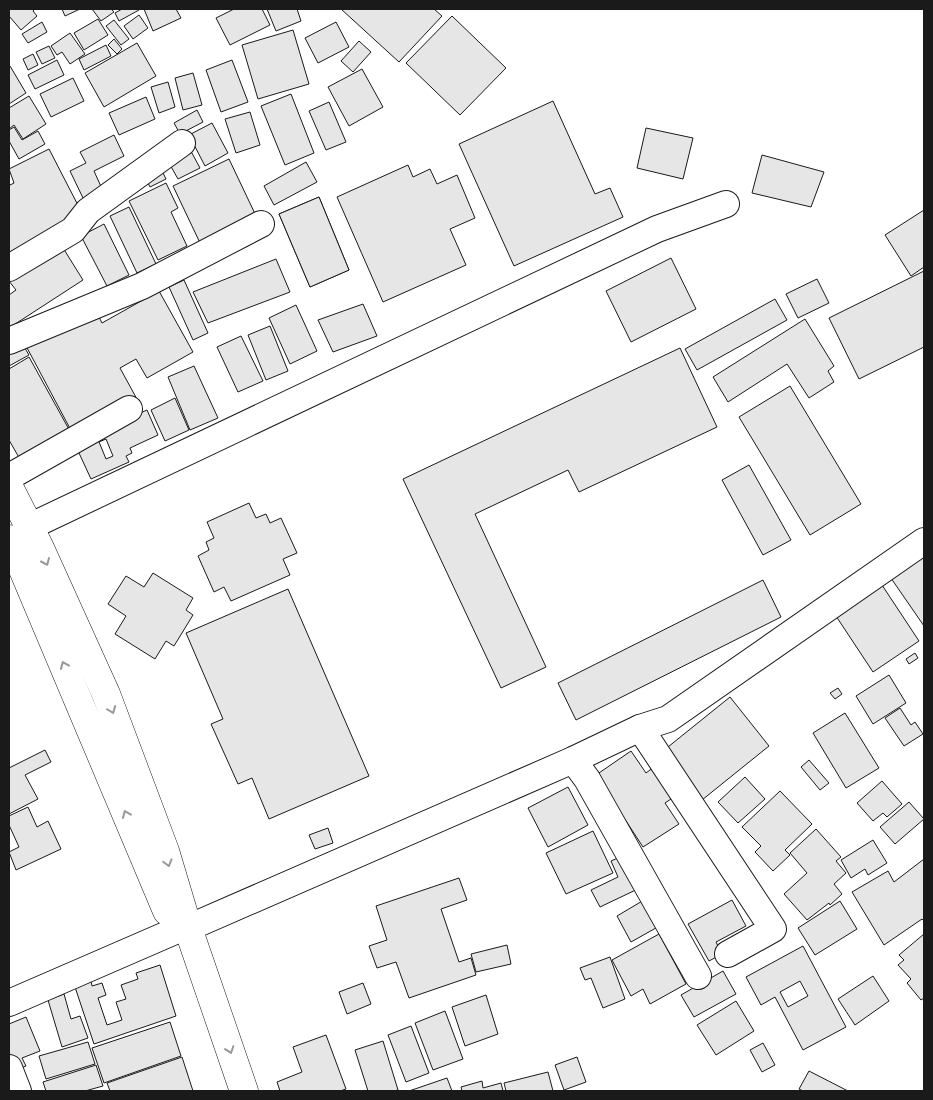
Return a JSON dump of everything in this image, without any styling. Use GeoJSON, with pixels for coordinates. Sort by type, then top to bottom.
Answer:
{"type":"FeatureCollection","features":[{"type":"Feature","properties":{"kind":"main road"},"geometry":{"type":"LineString","coordinates":[[9,487],[19,533],[19,560],[181,929],[244,1091]]}},
{"type":"Feature","properties":{"kind":"main road"},"geometry":{"type":"LineString","coordinates":[[181,929],[224,1091]]}},
{"type":"Feature","properties":{"kind":"street"},"geometry":{"type":"LineString","coordinates":[[9,268],[73,230],[88,211],[182,143]]}},
{"type":"Feature","properties":{"kind":"street"},"geometry":{"type":"LineString","coordinates":[[19,533],[657,229],[726,204]]}},
{"type":"Feature","properties":{"kind":"street"},"geometry":{"type":"LineString","coordinates":[[9,341],[142,286],[260,224]]}},
{"type":"Feature","properties":{"kind":"street"},"geometry":{"type":"LineString","coordinates":[[9,477],[128,409]]}},
{"type":"Feature","properties":{"kind":"street"},"geometry":{"type":"LineString","coordinates":[[9,1003],[573,760],[640,728],[668,719],[924,541]]}},
{"type":"Feature","properties":{"kind":"street"},"geometry":{"type":"LineString","coordinates":[[640,728],[773,929],[728,954]]}},
{"type":"Feature","properties":{"kind":"street"},"geometry":{"type":"LineString","coordinates":[[573,760],[586,779],[698,976]]}},
{"type":"Feature","properties":{"kind":"street"},"geometry":{"type":"LineString","coordinates":[[9,1068],[18,1091]]}},
{"type":"Feature","properties":{"kind":"building"},"geometry":{"type":"Polygon","coordinates":[[[9,9],[35,9],[33,11],[37,16],[21,30],[9,16],[9,9]]]}},
{"type":"Feature","properties":{"kind":"building"},"geometry":{"type":"Polygon","coordinates":[[[62,9],[80,9],[65,16],[62,9]]]}},
{"type":"Feature","properties":{"kind":"building"},"geometry":{"type":"Polygon","coordinates":[[[92,9],[111,9],[114,12],[101,21],[92,9]]]}},
{"type":"Feature","properties":{"kind":"building"},"geometry":{"type":"Polygon","coordinates":[[[122,9],[139,10],[119,21],[115,13],[122,9]]]}},
{"type":"Feature","properties":{"kind":"building"},"geometry":{"type":"Polygon","coordinates":[[[144,9],[176,9],[181,18],[153,31],[144,9]]]}},
{"type":"Feature","properties":{"kind":"building"},"geometry":{"type":"Polygon","coordinates":[[[234,9],[262,9],[270,25],[230,45],[216,18],[234,9]]]}},
{"type":"Feature","properties":{"kind":"building"},"geometry":{"type":"Polygon","coordinates":[[[267,9],[297,9],[301,21],[276,31],[267,9]]]}},
{"type":"Feature","properties":{"kind":"building"},"geometry":{"type":"Polygon","coordinates":[[[341,9],[434,9],[442,16],[399,62],[341,9]]]}},
{"type":"Feature","properties":{"kind":"building"},"geometry":{"type":"Polygon","coordinates":[[[139,15],[148,28],[133,39],[124,26],[139,15]]]}},
{"type":"Feature","properties":{"kind":"building"},"geometry":{"type":"Polygon","coordinates":[[[452,16],[506,68],[460,115],[406,63],[452,16]]]}},
{"type":"Feature","properties":{"kind":"building"},"geometry":{"type":"Polygon","coordinates":[[[98,19],[108,35],[84,50],[74,33],[98,19]]]}},
{"type":"Feature","properties":{"kind":"building"},"geometry":{"type":"Polygon","coordinates":[[[114,20],[129,39],[121,45],[106,26],[114,20]]]}},
{"type":"Feature","properties":{"kind":"building"},"geometry":{"type":"Polygon","coordinates":[[[42,22],[47,32],[28,43],[22,34],[42,22]]]}},
{"type":"Feature","properties":{"kind":"building"},"geometry":{"type":"Polygon","coordinates":[[[336,22],[349,47],[318,63],[305,38],[336,22]]]}},
{"type":"Feature","properties":{"kind":"building"},"geometry":{"type":"Polygon","coordinates":[[[293,30],[309,84],[258,99],[242,45],[293,30]]]}},
{"type":"Feature","properties":{"kind":"building"},"geometry":{"type":"Polygon","coordinates":[[[70,33],[85,54],[70,64],[62,52],[57,55],[51,46],[70,33]]]}},
{"type":"Feature","properties":{"kind":"building"},"geometry":{"type":"Polygon","coordinates":[[[114,39],[122,49],[117,54],[108,45],[114,39]]]}},
{"type":"Feature","properties":{"kind":"building"},"geometry":{"type":"Polygon","coordinates":[[[359,41],[371,52],[353,72],[341,61],[359,41]]]}},
{"type":"Feature","properties":{"kind":"building"},"geometry":{"type":"Polygon","coordinates":[[[137,43],[156,76],[104,107],[85,73],[137,43]]]}},
{"type":"Feature","properties":{"kind":"building"},"geometry":{"type":"Polygon","coordinates":[[[106,45],[111,56],[84,70],[79,59],[106,45]]]}},
{"type":"Feature","properties":{"kind":"building"},"geometry":{"type":"Polygon","coordinates":[[[49,46],[55,58],[42,64],[36,52],[49,46]]]}},
{"type":"Feature","properties":{"kind":"building"},"geometry":{"type":"Polygon","coordinates":[[[33,54],[38,65],[28,70],[23,59],[33,54]]]}},
{"type":"Feature","properties":{"kind":"building"},"geometry":{"type":"Polygon","coordinates":[[[57,60],[64,75],[35,89],[28,75],[57,60]]]}},
{"type":"Feature","properties":{"kind":"building"},"geometry":{"type":"Polygon","coordinates":[[[232,60],[248,102],[221,112],[206,70],[232,60]]]}},
{"type":"Feature","properties":{"kind":"building"},"geometry":{"type":"Polygon","coordinates":[[[9,67],[26,93],[9,104],[9,67]]]}},
{"type":"Feature","properties":{"kind":"building"},"geometry":{"type":"Polygon","coordinates":[[[362,69],[383,107],[349,126],[328,87],[362,69]]]}},
{"type":"Feature","properties":{"kind":"building"},"geometry":{"type":"Polygon","coordinates":[[[193,73],[202,105],[183,110],[175,78],[193,73]]]}},
{"type":"Feature","properties":{"kind":"building"},"geometry":{"type":"Polygon","coordinates":[[[73,78],[84,101],[51,117],[40,94],[73,78]]]}},
{"type":"Feature","properties":{"kind":"building"},"geometry":{"type":"Polygon","coordinates":[[[168,82],[175,107],[159,113],[151,87],[168,82]]]}},
{"type":"Feature","properties":{"kind":"building"},"geometry":{"type":"Polygon","coordinates":[[[291,94],[314,153],[285,165],[261,106],[291,94]]]}},
{"type":"Feature","properties":{"kind":"building"},"geometry":{"type":"Polygon","coordinates":[[[29,96],[46,124],[23,139],[14,125],[9,129],[9,108],[29,96]]]}},
{"type":"Feature","properties":{"kind":"building"},"geometry":{"type":"Polygon","coordinates":[[[146,97],[155,119],[119,135],[109,113],[146,97]]]}},
{"type":"Feature","properties":{"kind":"building"},"geometry":{"type":"Polygon","coordinates":[[[553,101],[595,194],[610,188],[623,217],[514,266],[459,144],[553,101]]]}},
{"type":"Feature","properties":{"kind":"building"},"geometry":{"type":"Polygon","coordinates":[[[329,102],[346,142],[326,150],[309,111],[329,102]]]}},
{"type":"Feature","properties":{"kind":"building"},"geometry":{"type":"Polygon","coordinates":[[[197,110],[203,122],[180,134],[174,123],[197,110]]]}},
{"type":"Feature","properties":{"kind":"building"},"geometry":{"type":"Polygon","coordinates":[[[250,112],[260,145],[236,153],[225,119],[250,112]]]}},
{"type":"Feature","properties":{"kind":"building"},"geometry":{"type":"Polygon","coordinates":[[[212,123],[228,153],[205,166],[189,135],[212,123]]]}},
{"type":"Feature","properties":{"kind":"building"},"geometry":{"type":"Polygon","coordinates":[[[14,127],[22,140],[38,131],[45,144],[19,159],[9,141],[9,130],[14,127]]]}},
{"type":"Feature","properties":{"kind":"building"},"geometry":{"type":"Polygon","coordinates":[[[646,128],[693,138],[683,179],[637,168],[646,128]]]}},
{"type":"Feature","properties":{"kind":"building"},"geometry":{"type":"Polygon","coordinates":[[[114,135],[124,156],[94,171],[103,191],[84,200],[70,171],[86,163],[80,152],[114,135]]]}},
{"type":"Feature","properties":{"kind":"building"},"geometry":{"type":"Polygon","coordinates":[[[186,142],[200,168],[178,179],[164,154],[186,142]]]}},
{"type":"Feature","properties":{"kind":"building"},"geometry":{"type":"Polygon","coordinates":[[[49,149],[82,213],[9,257],[9,182],[10,185],[14,183],[9,169],[49,149]]]}},
{"type":"Feature","properties":{"kind":"building"},"geometry":{"type":"Polygon","coordinates":[[[762,155],[824,172],[811,207],[752,193],[762,155]]]}},
{"type":"Feature","properties":{"kind":"building"},"geometry":{"type":"Polygon","coordinates":[[[155,157],[166,179],[150,187],[139,165],[155,157]]]}},
{"type":"Feature","properties":{"kind":"building"},"geometry":{"type":"Polygon","coordinates":[[[229,159],[257,218],[201,245],[173,186],[229,159]]]}},
{"type":"Feature","properties":{"kind":"building"},"geometry":{"type":"Polygon","coordinates":[[[306,162],[317,182],[274,205],[264,186],[306,162]]]}},
{"type":"Feature","properties":{"kind":"building"},"geometry":{"type":"Polygon","coordinates":[[[408,165],[413,177],[430,169],[437,184],[457,175],[475,218],[450,229],[466,265],[383,302],[337,197],[408,165]]]}},
{"type":"Feature","properties":{"kind":"building"},"geometry":{"type":"Polygon","coordinates":[[[166,183],[178,208],[171,212],[187,246],[158,260],[129,201],[166,183]]]}},
{"type":"Feature","properties":{"kind":"building"},"geometry":{"type":"Polygon","coordinates":[[[319,197],[349,270],[310,287],[279,214],[319,197]]]}},
{"type":"Feature","properties":{"kind":"building"},"geometry":{"type":"Polygon","coordinates":[[[319,197],[349,270],[310,287],[279,214],[319,197]]]}},
{"type":"Feature","properties":{"kind":"building"},"geometry":{"type":"Polygon","coordinates":[[[129,207],[156,264],[137,273],[110,216],[129,207]]]}},
{"type":"Feature","properties":{"kind":"building"},"geometry":{"type":"Polygon","coordinates":[[[924,210],[924,267],[911,276],[885,235],[924,210]]]}},
{"type":"Feature","properties":{"kind":"building"},"geometry":{"type":"Polygon","coordinates":[[[104,224],[129,275],[107,286],[81,236],[104,224]]]}},
{"type":"Feature","properties":{"kind":"building"},"geometry":{"type":"Polygon","coordinates":[[[60,243],[83,280],[9,328],[9,295],[16,290],[9,281],[60,243]]]}},
{"type":"Feature","properties":{"kind":"building"},"geometry":{"type":"Polygon","coordinates":[[[671,258],[696,309],[631,342],[606,291],[671,258]]]}},
{"type":"Feature","properties":{"kind":"building"},"geometry":{"type":"Polygon","coordinates":[[[276,259],[290,292],[208,323],[193,292],[276,259]]]}},
{"type":"Feature","properties":{"kind":"building"},"geometry":{"type":"Polygon","coordinates":[[[924,271],[924,347],[859,379],[829,318],[924,271]]]}},
{"type":"Feature","properties":{"kind":"building"},"geometry":{"type":"Polygon","coordinates":[[[817,279],[829,303],[798,318],[786,294],[817,279]]]}},
{"type":"Feature","properties":{"kind":"building"},"geometry":{"type":"Polygon","coordinates":[[[184,280],[208,333],[193,340],[169,287],[184,280]]]}},
{"type":"Feature","properties":{"kind":"building"},"geometry":{"type":"Polygon","coordinates":[[[159,291],[193,352],[147,378],[136,359],[120,368],[138,401],[74,436],[17,329],[91,301],[102,323],[159,291]]]}},
{"type":"Feature","properties":{"kind":"building"},"geometry":{"type":"Polygon","coordinates":[[[775,299],[787,320],[697,370],[685,349],[775,299]]]}},
{"type":"Feature","properties":{"kind":"building"},"geometry":{"type":"Polygon","coordinates":[[[363,304],[377,336],[333,352],[318,320],[363,304]]]}},
{"type":"Feature","properties":{"kind":"building"},"geometry":{"type":"Polygon","coordinates":[[[296,305],[317,351],[290,364],[269,318],[296,305]]]}},
{"type":"Feature","properties":{"kind":"building"},"geometry":{"type":"Polygon","coordinates":[[[805,319],[834,366],[828,371],[834,382],[809,398],[787,364],[728,402],[713,377],[805,319]]]}},
{"type":"Feature","properties":{"kind":"building"},"geometry":{"type":"Polygon","coordinates":[[[270,326],[288,371],[266,380],[248,335],[270,326]]]}},
{"type":"Feature","properties":{"kind":"building"},"geometry":{"type":"Polygon","coordinates":[[[13,328],[29,355],[9,366],[9,330],[13,328]]]}},
{"type":"Feature","properties":{"kind":"building"},"geometry":{"type":"Polygon","coordinates":[[[241,336],[263,381],[238,392],[217,347],[241,336]]]}},
{"type":"Feature","properties":{"kind":"building"},"geometry":{"type":"Polygon","coordinates":[[[680,348],[717,427],[579,492],[568,470],[475,514],[546,667],[501,688],[403,479],[680,348]]]}},
{"type":"Feature","properties":{"kind":"building"},"geometry":{"type":"Polygon","coordinates":[[[29,357],[71,433],[21,461],[9,440],[9,369],[29,357]]]}},
{"type":"Feature","properties":{"kind":"building"},"geometry":{"type":"Polygon","coordinates":[[[194,366],[218,418],[190,430],[168,377],[194,366]]]}},
{"type":"Feature","properties":{"kind":"building"},"geometry":{"type":"Polygon","coordinates":[[[790,386],[861,504],[810,535],[739,417],[790,386]]]}},
{"type":"Feature","properties":{"kind":"building"},"geometry":{"type":"Polygon","coordinates":[[[175,398],[189,430],[165,441],[151,410],[175,398]]]}},
{"type":"Feature","properties":{"kind":"building"},"geometry":{"type":"Polygon","coordinates":[[[147,410],[158,435],[130,448],[132,453],[126,456],[129,462],[91,479],[73,440],[93,434],[147,410]],[[106,439],[99,442],[106,459],[113,456],[106,439]]]}},
{"type":"Feature","properties":{"kind":"building"},"geometry":{"type":"Polygon","coordinates":[[[749,465],[791,540],[763,555],[722,480],[749,465]]]}},
{"type":"Feature","properties":{"kind":"building"},"geometry":{"type":"Polygon","coordinates":[[[249,503],[256,518],[266,514],[270,523],[281,518],[297,553],[283,559],[290,575],[231,601],[224,587],[214,592],[198,556],[209,550],[206,542],[214,538],[207,522],[249,503]]]}},
{"type":"Feature","properties":{"kind":"building"},"geometry":{"type":"Polygon","coordinates":[[[924,541],[924,626],[884,568],[924,541]]]}},
{"type":"Feature","properties":{"kind":"building"},"geometry":{"type":"Polygon","coordinates":[[[153,573],[193,598],[186,610],[193,615],[174,646],[166,641],[155,659],[115,634],[126,616],[108,604],[126,576],[144,587],[153,573]]]}},
{"type":"Feature","properties":{"kind":"building"},"geometry":{"type":"Polygon","coordinates":[[[878,579],[919,641],[873,672],[832,610],[878,579]]]}},
{"type":"Feature","properties":{"kind":"building"},"geometry":{"type":"Polygon","coordinates":[[[763,580],[781,617],[576,720],[558,683],[763,580]]]}},
{"type":"Feature","properties":{"kind":"building"},"geometry":{"type":"Polygon","coordinates":[[[288,589],[369,776],[269,819],[252,778],[238,784],[211,724],[223,719],[186,633],[288,589]]]}},
{"type":"Feature","properties":{"kind":"building"},"geometry":{"type":"Polygon","coordinates":[[[915,653],[918,658],[909,664],[906,659],[915,653]]]}},
{"type":"Feature","properties":{"kind":"building"},"geometry":{"type":"Polygon","coordinates":[[[889,675],[906,703],[873,724],[856,696],[889,675]]]}},
{"type":"Feature","properties":{"kind":"building"},"geometry":{"type":"Polygon","coordinates":[[[838,688],[842,694],[835,699],[830,693],[838,688]]]}},
{"type":"Feature","properties":{"kind":"building"},"geometry":{"type":"Polygon","coordinates":[[[730,697],[769,746],[702,800],[663,751],[730,697]]]}},
{"type":"Feature","properties":{"kind":"building"},"geometry":{"type":"Polygon","coordinates":[[[900,708],[911,725],[915,722],[923,734],[904,746],[885,718],[900,708]]]}},
{"type":"Feature","properties":{"kind":"building"},"geometry":{"type":"Polygon","coordinates":[[[845,713],[879,768],[846,788],[813,733],[845,713]]]}},
{"type":"Feature","properties":{"kind":"building"},"geometry":{"type":"Polygon","coordinates":[[[45,750],[51,762],[25,775],[38,799],[9,814],[9,768],[45,750]]]}},
{"type":"Feature","properties":{"kind":"building"},"geometry":{"type":"Polygon","coordinates":[[[631,751],[646,773],[654,767],[674,797],[665,803],[679,824],[643,847],[596,775],[631,751]]]}},
{"type":"Feature","properties":{"kind":"building"},"geometry":{"type":"Polygon","coordinates":[[[809,760],[829,783],[820,790],[801,767],[809,760]]]}},
{"type":"Feature","properties":{"kind":"building"},"geometry":{"type":"Polygon","coordinates":[[[745,777],[765,799],[738,823],[718,802],[745,777]]]}},
{"type":"Feature","properties":{"kind":"building"},"geometry":{"type":"Polygon","coordinates":[[[882,781],[902,804],[887,817],[883,813],[873,821],[857,803],[882,781]]]}},
{"type":"Feature","properties":{"kind":"building"},"geometry":{"type":"Polygon","coordinates":[[[568,787],[588,825],[548,847],[528,808],[568,787]]]}},
{"type":"Feature","properties":{"kind":"building"},"geometry":{"type":"Polygon","coordinates":[[[780,791],[812,824],[785,850],[790,855],[773,871],[755,852],[761,846],[742,827],[780,791]]]}},
{"type":"Feature","properties":{"kind":"building"},"geometry":{"type":"Polygon","coordinates":[[[909,802],[924,819],[895,844],[880,827],[909,802]]]}},
{"type":"Feature","properties":{"kind":"building"},"geometry":{"type":"Polygon","coordinates":[[[28,807],[37,827],[48,821],[61,849],[16,870],[9,852],[19,847],[9,825],[9,816],[28,807]]]}},
{"type":"Feature","properties":{"kind":"building"},"geometry":{"type":"Polygon","coordinates":[[[328,828],[333,843],[315,849],[309,835],[328,828]]]}},
{"type":"Feature","properties":{"kind":"building"},"geometry":{"type":"Polygon","coordinates":[[[816,829],[841,857],[836,861],[846,873],[834,884],[842,894],[830,905],[829,903],[807,920],[784,894],[807,873],[790,853],[816,829]]]}},
{"type":"Feature","properties":{"kind":"building"},"geometry":{"type":"Polygon","coordinates":[[[593,831],[613,873],[566,894],[546,853],[593,831]]]}},
{"type":"Feature","properties":{"kind":"building"},"geometry":{"type":"Polygon","coordinates":[[[873,840],[887,863],[868,875],[865,869],[851,878],[841,860],[873,840]]]}},
{"type":"Feature","properties":{"kind":"building"},"geometry":{"type":"Polygon","coordinates":[[[627,854],[642,887],[600,907],[591,890],[618,877],[611,861],[627,854]]]}},
{"type":"Feature","properties":{"kind":"building"},"geometry":{"type":"Polygon","coordinates":[[[924,859],[924,921],[922,919],[884,945],[852,892],[888,871],[894,882],[924,859]]]}},
{"type":"Feature","properties":{"kind":"building"},"geometry":{"type":"Polygon","coordinates":[[[459,878],[467,900],[441,909],[459,962],[471,958],[476,975],[409,998],[396,962],[377,968],[369,946],[387,940],[376,906],[459,878]]]}},
{"type":"Feature","properties":{"kind":"building"},"geometry":{"type":"Polygon","coordinates":[[[649,897],[663,924],[631,942],[617,916],[649,897]]]}},
{"type":"Feature","properties":{"kind":"building"},"geometry":{"type":"Polygon","coordinates":[[[732,900],[746,926],[716,942],[722,954],[709,961],[688,924],[732,900]]]}},
{"type":"Feature","properties":{"kind":"building"},"geometry":{"type":"Polygon","coordinates":[[[840,901],[857,929],[815,955],[798,928],[840,901]]]}},
{"type":"Feature","properties":{"kind":"building"},"geometry":{"type":"Polygon","coordinates":[[[659,934],[686,984],[650,1004],[643,989],[631,996],[612,960],[659,934]]]}},
{"type":"Feature","properties":{"kind":"building"},"geometry":{"type":"Polygon","coordinates":[[[924,934],[924,998],[921,1000],[907,983],[911,979],[898,965],[904,960],[899,955],[924,934]]]}},
{"type":"Feature","properties":{"kind":"building"},"geometry":{"type":"Polygon","coordinates":[[[507,945],[511,964],[476,972],[471,954],[507,945]]]}},
{"type":"Feature","properties":{"kind":"building"},"geometry":{"type":"Polygon","coordinates":[[[803,946],[846,1027],[803,1050],[775,997],[761,1005],[746,977],[803,946]],[[800,981],[780,992],[788,1007],[808,996],[800,981]]]}},
{"type":"Feature","properties":{"kind":"building"},"geometry":{"type":"Polygon","coordinates":[[[610,957],[625,999],[603,1008],[591,978],[585,980],[580,968],[610,957]]]}},
{"type":"Feature","properties":{"kind":"building"},"geometry":{"type":"Polygon","coordinates":[[[160,965],[176,1016],[94,1044],[75,987],[91,981],[92,986],[102,983],[106,995],[98,998],[107,1025],[122,1020],[116,1002],[126,999],[121,985],[138,979],[136,973],[160,965]]]}},
{"type":"Feature","properties":{"kind":"building"},"geometry":{"type":"Polygon","coordinates":[[[723,971],[736,994],[694,1017],[681,995],[723,971]]]}},
{"type":"Feature","properties":{"kind":"building"},"geometry":{"type":"Polygon","coordinates":[[[873,976],[889,1001],[855,1025],[838,999],[873,976]]]}},
{"type":"Feature","properties":{"kind":"building"},"geometry":{"type":"Polygon","coordinates":[[[363,983],[371,1004],[347,1014],[339,992],[363,983]]]}},
{"type":"Feature","properties":{"kind":"building"},"geometry":{"type":"Polygon","coordinates":[[[64,994],[71,1019],[80,1016],[88,1038],[62,1047],[48,1000],[64,994]]]}},
{"type":"Feature","properties":{"kind":"building"},"geometry":{"type":"Polygon","coordinates":[[[486,995],[498,1034],[465,1046],[452,1007],[486,995]]]}},
{"type":"Feature","properties":{"kind":"building"},"geometry":{"type":"Polygon","coordinates":[[[736,1001],[754,1031],[716,1055],[697,1025],[736,1001]]]}},
{"type":"Feature","properties":{"kind":"building"},"geometry":{"type":"Polygon","coordinates":[[[445,1011],[463,1059],[433,1070],[415,1023],[445,1011]]]}},
{"type":"Feature","properties":{"kind":"building"},"geometry":{"type":"Polygon","coordinates":[[[26,1017],[40,1051],[22,1058],[26,1066],[16,1070],[9,1052],[9,1024],[26,1017]]]}},
{"type":"Feature","properties":{"kind":"building"},"geometry":{"type":"Polygon","coordinates":[[[170,1022],[181,1056],[104,1083],[92,1048],[170,1022]]]}},
{"type":"Feature","properties":{"kind":"building"},"geometry":{"type":"Polygon","coordinates":[[[411,1026],[429,1073],[406,1082],[388,1035],[411,1026]]]}},
{"type":"Feature","properties":{"kind":"building"},"geometry":{"type":"Polygon","coordinates":[[[326,1035],[346,1089],[340,1091],[280,1091],[277,1082],[302,1072],[293,1047],[326,1035]]]}},
{"type":"Feature","properties":{"kind":"building"},"geometry":{"type":"Polygon","coordinates":[[[383,1041],[398,1090],[368,1091],[355,1050],[383,1041]]]}},
{"type":"Feature","properties":{"kind":"building"},"geometry":{"type":"Polygon","coordinates":[[[88,1042],[95,1064],[46,1079],[39,1056],[88,1042]]]}},
{"type":"Feature","properties":{"kind":"building"},"geometry":{"type":"Polygon","coordinates":[[[763,1043],[775,1065],[762,1072],[750,1050],[763,1043]]]}},
{"type":"Feature","properties":{"kind":"building"},"geometry":{"type":"Polygon","coordinates":[[[182,1057],[193,1091],[110,1091],[107,1083],[182,1057]]]}},
{"type":"Feature","properties":{"kind":"building"},"geometry":{"type":"Polygon","coordinates":[[[577,1057],[586,1082],[564,1090],[555,1065],[577,1057]]]}},
{"type":"Feature","properties":{"kind":"building"},"geometry":{"type":"Polygon","coordinates":[[[96,1065],[103,1086],[85,1091],[46,1091],[43,1082],[96,1065]]]}},
{"type":"Feature","properties":{"kind":"building"},"geometry":{"type":"Polygon","coordinates":[[[809,1071],[848,1091],[803,1091],[799,1089],[809,1071]]]}},
{"type":"Feature","properties":{"kind":"building"},"geometry":{"type":"Polygon","coordinates":[[[548,1072],[553,1091],[506,1091],[504,1083],[548,1072]]]}},
{"type":"Feature","properties":{"kind":"building"},"geometry":{"type":"Polygon","coordinates":[[[447,1078],[452,1091],[409,1091],[447,1078]]]}},
{"type":"Feature","properties":{"kind":"building"},"geometry":{"type":"Polygon","coordinates":[[[482,1081],[483,1088],[501,1083],[503,1091],[462,1091],[461,1087],[482,1081]]]}}]}
